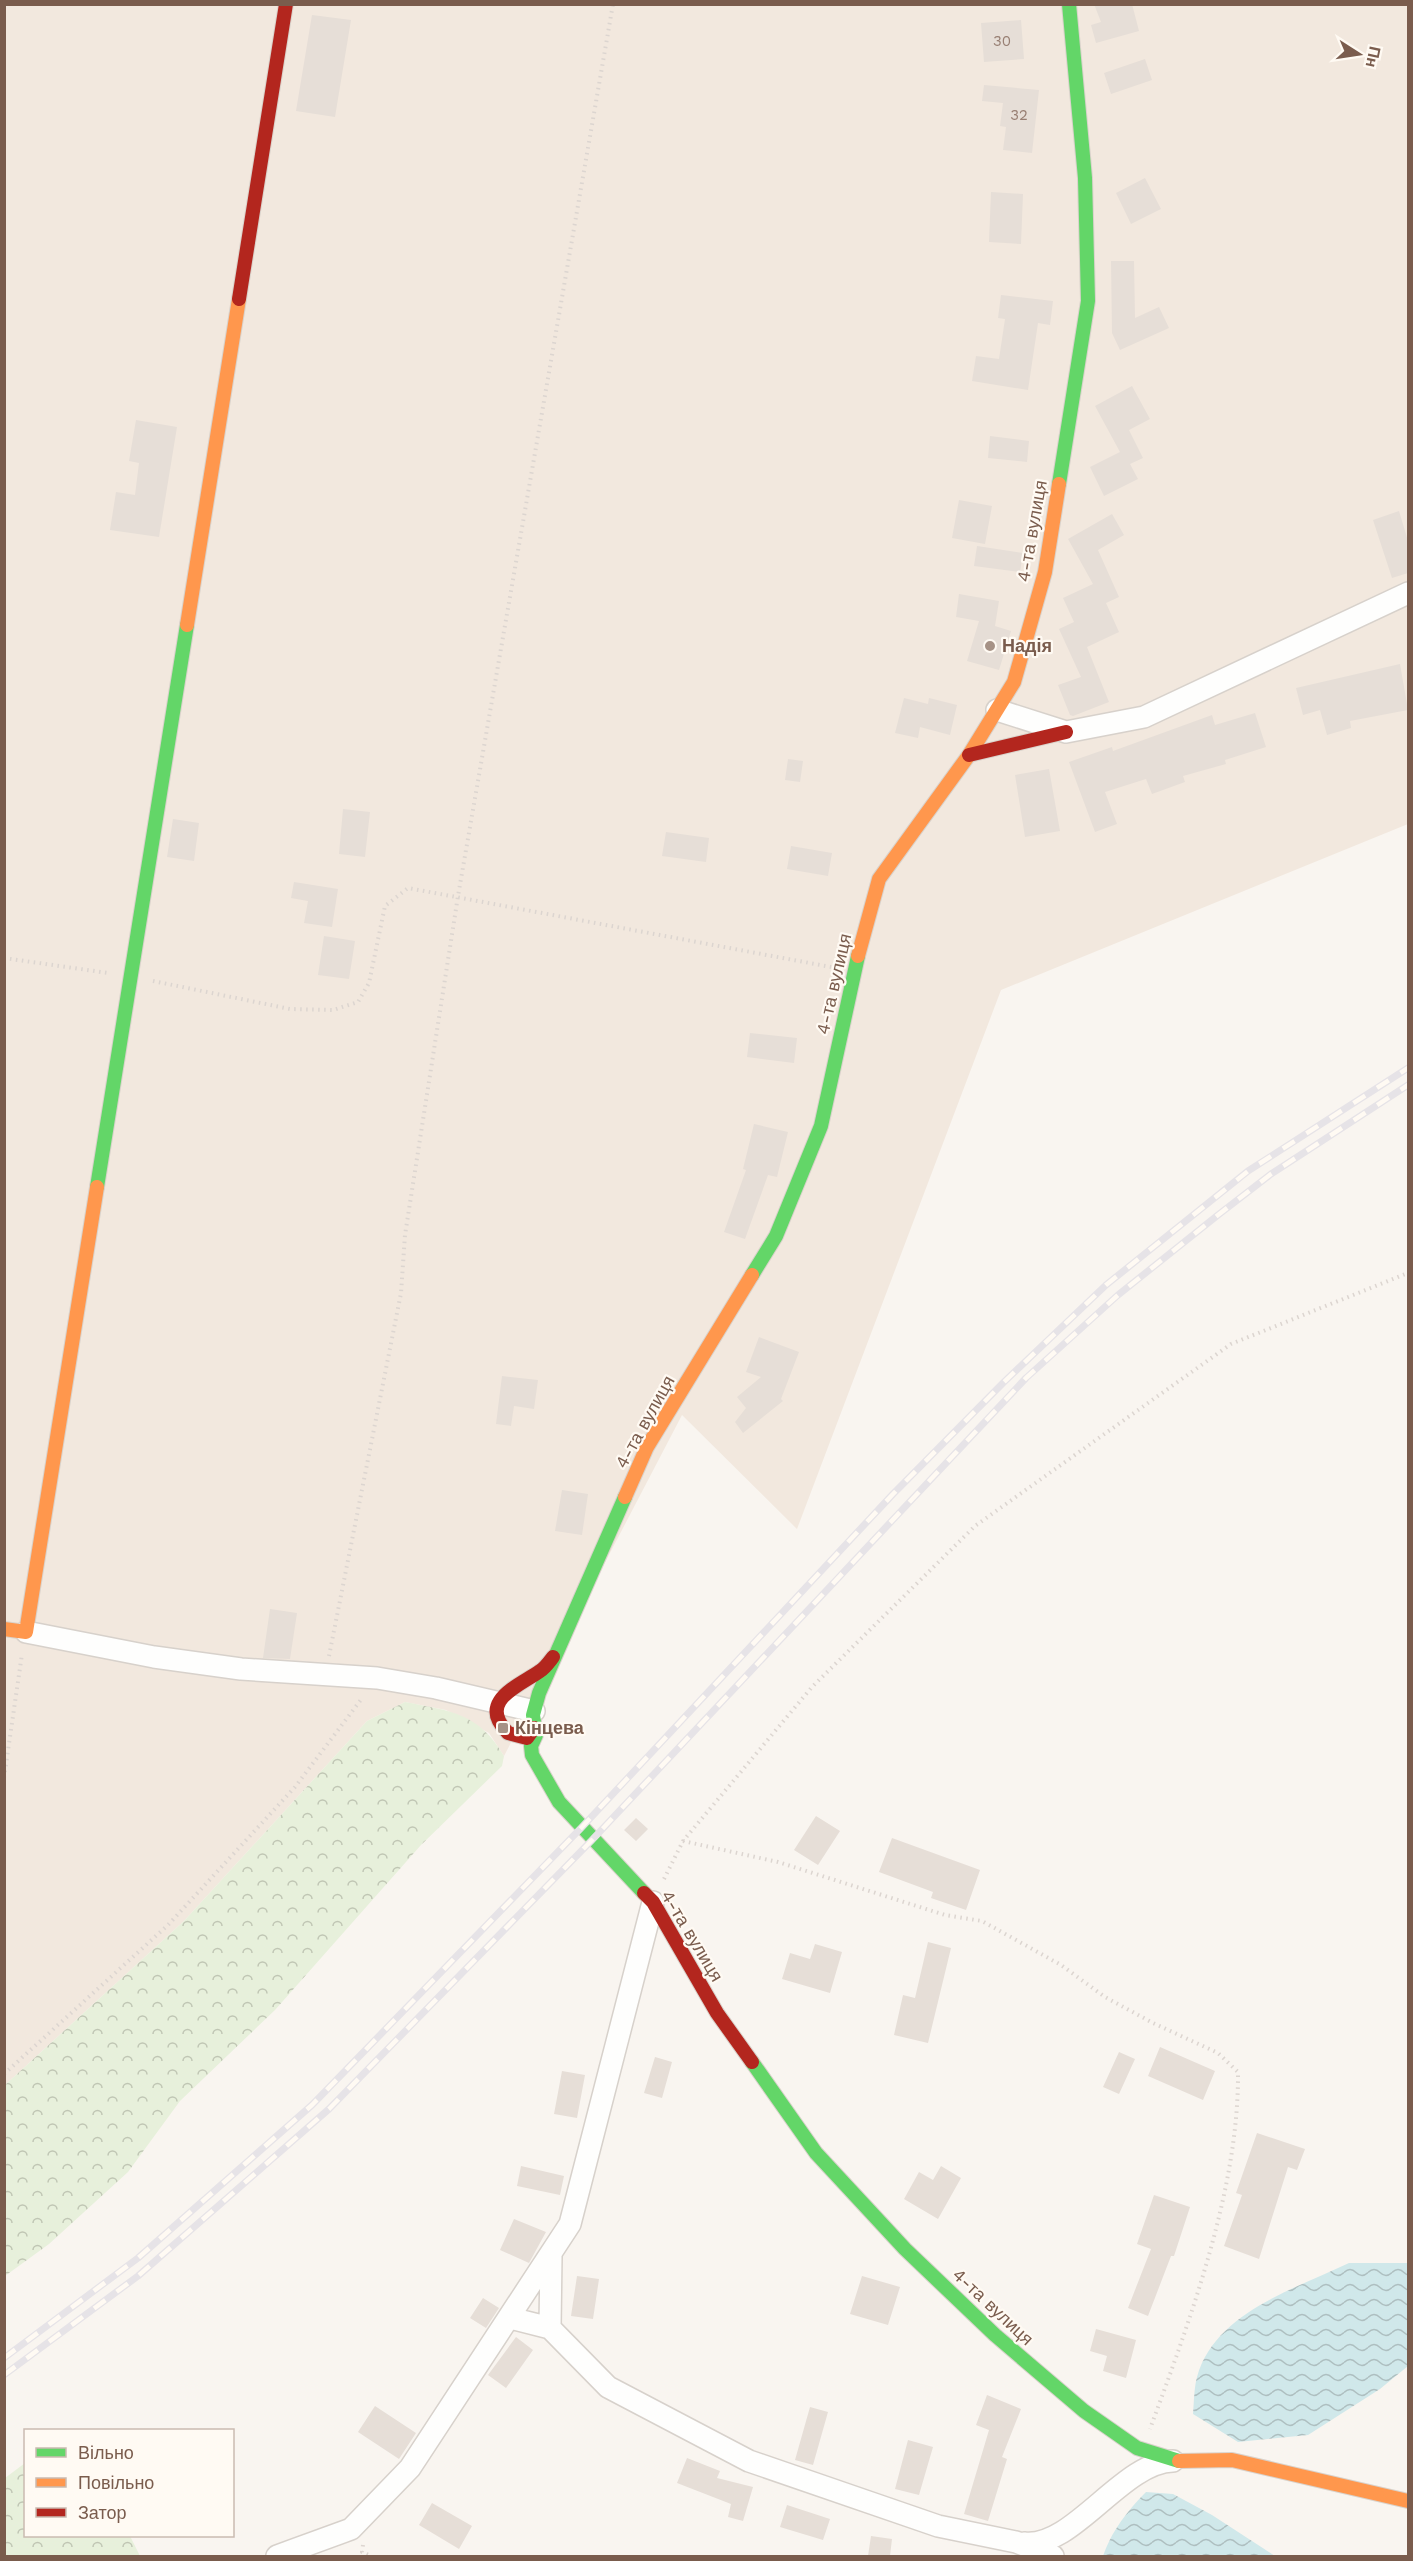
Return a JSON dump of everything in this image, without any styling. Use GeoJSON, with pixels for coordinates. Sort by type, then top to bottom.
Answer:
{"type":"FeatureCollection","features":[{"type":"Feature","properties":{"kind":"street"},"geometry":{"type":"LineString","coordinates":[[26,1632],[286,4]]}},
{"type":"Feature","properties":{"kind":"street","name":"4-та вулиця"},"geometry":{"type":"LineString","coordinates":[[1069,4],[1085,178],[1088,301],[1045,572],[1014,682],[969,755],[879,879],[855,971],[821,1126],[776,1236],[647,1447],[555,1655],[534,1718],[532,1755],[559,1802],[653,1902],[717,2013],[816,2153],[905,2248],[995,2335],[1111,2431]]}},
{"type":"Feature","properties":{"kind":"street"},"geometry":{"type":"LineString","coordinates":[[969,755],[1065,732],[1144,717],[1408,593]]}},
{"type":"Feature","properties":{"kind":"street"},"geometry":{"type":"LineString","coordinates":[[997,711],[1065,732]]}},
{"type":"Feature","properties":{"kind":"street"},"geometry":{"type":"LineString","coordinates":[[4,1629],[154,1657],[241,1669],[377,1678],[436,1688],[498,1703],[534,1718],[547,1730],[549,1745],[540,1769]]}},
{"type":"Feature","properties":{"kind":"street"},"geometry":{"type":"LineString","coordinates":[[534,1718],[527,1738],[510,1735],[499,1723],[498,1703],[509,1688],[542,1670],[555,1655]]}},
{"type":"Feature","properties":{"kind":"street"},"geometry":{"type":"LineString","coordinates":[[277,2556],[351,2529],[410,2468],[570,2224],[653,1902]]}},
{"type":"Feature","properties":{"kind":"street"},"geometry":{"type":"LineString","coordinates":[[550,2328],[551,2256]]}},
{"type":"Feature","properties":{"kind":"street"},"geometry":{"type":"LineString","coordinates":[[510,2318],[550,2328],[608,2387],[749,2461],[938,2526],[1016,2542],[1037,2544],[1048,2539],[1125,2484],[1139,2465],[1152,2457],[1232,2460],[1408,2501]]}},
{"type":"Feature","properties":{"kind":"street"},"geometry":{"type":"LineString","coordinates":[[1111,2431],[1139,2465]]}},
{"type":"Feature","properties":{"kind":"street"},"geometry":{"type":"LineString","coordinates":[[1016,2542],[1053,2556]]}},
{"type":"Feature","properties":{"kind":"path"},"geometry":{"type":"LineString","coordinates":[[326,1675],[401,1293],[405,1235],[458,896],[614,4]]}},
{"type":"Feature","properties":{"kind":"path"},"geometry":{"type":"LineString","coordinates":[[4,958],[131,977],[290,1009],[333,1010],[358,1002],[369,983],[385,906],[408,888],[855,971]]}},
{"type":"Feature","properties":{"kind":"path"},"geometry":{"type":"LineString","coordinates":[[653,1902],[683,1841],[812,1687],[975,1526],[1231,1344],[1408,1273]]}},
{"type":"Feature","properties":{"kind":"path"},"geometry":{"type":"LineString","coordinates":[[4,1778],[26,1632]]}},
{"type":"Feature","properties":{"kind":"path"},"geometry":{"type":"LineString","coordinates":[[4,2074],[168,1925],[295,1787],[377,1678]]}},
{"type":"Feature","properties":{"kind":"path"},"geometry":{"type":"LineString","coordinates":[[683,1841],[778,1862],[945,1915],[982,1921],[1061,1965],[1105,1997],[1153,2023],[1218,2053],[1239,2072],[1239,2108],[1218,2220],[1180,2348],[1139,2465]]}},
{"type":"Feature","properties":{"kind":"shaded area"},"geometry":{"type":"Polygon","coordinates":[[[5,5],[1408,5],[1408,824],[1001,990],[797,1529],[682,1415],[504,1756],[489,1733],[446,1710],[405,1702],[367,1721],[184,1921],[5,2085],[5,5]]]}},
{"type":"Feature","properties":{"kind":"green space"},"geometry":{"type":"Polygon","coordinates":[[[405,1702],[450,1712],[474,1722],[504,1756],[502,1766],[421,1845],[275,2010],[180,2101],[128,2172],[49,2244],[5,2276],[5,2085],[184,1921],[367,1721],[405,1702]]]}},
{"type":"Feature","properties":{"kind":"green space"},"geometry":{"type":"Polygon","coordinates":[[[24,2464],[24,2537],[130,2537],[140,2556],[5,2556],[5,2478],[24,2464]]]}},
{"type":"Feature","properties":{"kind":"water"},"geometry":{"type":"Polygon","coordinates":[[[1349,2263],[1408,2263],[1408,2366],[1380,2389],[1308,2435],[1238,2442],[1193,2414],[1197,2377],[1206,2355],[1221,2335],[1260,2305],[1349,2263]]]}},
{"type":"Feature","properties":{"kind":"water"},"geometry":{"type":"Polygon","coordinates":[[[1146,2492],[1173,2494],[1212,2515],[1275,2556],[1103,2556],[1121,2522],[1146,2492]]]}},
{"type":"Feature","properties":{"kind":"building"},"geometry":{"type":"Polygon","coordinates":[[[1094,4],[1132,4],[1139,31],[1096,43],[1091,25],[1101,22],[1094,4]]]}},
{"type":"Feature","properties":{"kind":"building"},"geometry":{"type":"Polygon","coordinates":[[[312,15],[351,20],[335,117],[296,111],[312,15]]]}},
{"type":"Feature","properties":{"kind":"building"},"geometry":{"type":"Polygon","coordinates":[[[1021,20],[1024,59],[984,62],[981,23],[1021,20]]]}},
{"type":"Feature","properties":{"kind":"building"},"geometry":{"type":"Polygon","coordinates":[[[1145,59],[1152,80],[1111,94],[1104,73],[1145,59]]]}},
{"type":"Feature","properties":{"kind":"building"},"geometry":{"type":"Polygon","coordinates":[[[984,85],[1039,90],[1032,153],[1003,150],[1006,127],[1000,126],[1003,103],[982,101],[984,85]]]}},
{"type":"Feature","properties":{"kind":"building"},"geometry":{"type":"Polygon","coordinates":[[[1145,178],[1161,209],[1131,224],[1116,193],[1145,178]]]}},
{"type":"Feature","properties":{"kind":"building"},"geometry":{"type":"Polygon","coordinates":[[[991,192],[1023,194],[1021,244],[989,242],[991,192]]]}},
{"type":"Feature","properties":{"kind":"building"},"geometry":{"type":"Polygon","coordinates":[[[1111,261],[1134,261],[1135,318],[1159,307],[1169,328],[1120,350],[1112,333],[1111,261]]]}},
{"type":"Feature","properties":{"kind":"building"},"geometry":{"type":"Polygon","coordinates":[[[1001,295],[1053,301],[1050,325],[1038,323],[1028,390],[972,381],[976,356],[999,359],[1005,319],[998,318],[1001,295]]]}},
{"type":"Feature","properties":{"kind":"building"},"geometry":{"type":"Polygon","coordinates":[[[1132,386],[1150,419],[1129,430],[1143,458],[1130,464],[1138,479],[1104,496],[1090,467],[1120,452],[1095,406],[1132,386]]]}},
{"type":"Feature","properties":{"kind":"building"},"geometry":{"type":"Polygon","coordinates":[[[136,420],[177,427],[159,537],[110,530],[116,492],[135,495],[139,463],[129,461],[136,420]]]}},
{"type":"Feature","properties":{"kind":"building"},"geometry":{"type":"Polygon","coordinates":[[[990,436],[1029,441],[1027,462],[988,458],[990,436]]]}},
{"type":"Feature","properties":{"kind":"building"},"geometry":{"type":"Polygon","coordinates":[[[959,500],[992,506],[985,544],[952,538],[959,500]]]}},
{"type":"Feature","properties":{"kind":"building"},"geometry":{"type":"Polygon","coordinates":[[[1399,511],[1408,541],[1408,573],[1392,578],[1373,520],[1399,511]]]}},
{"type":"Feature","properties":{"kind":"building"},"geometry":{"type":"Polygon","coordinates":[[[1112,514],[1124,535],[1098,550],[1119,597],[1106,603],[1119,632],[1087,647],[1109,702],[1073,716],[1070,715],[1058,685],[1081,677],[1059,629],[1074,622],[1063,598],[1093,584],[1068,539],[1112,514]]]}},
{"type":"Feature","properties":{"kind":"building"},"geometry":{"type":"Polygon","coordinates":[[[977,546],[1023,553],[1020,572],[974,566],[977,546]]]}},
{"type":"Feature","properties":{"kind":"building"},"geometry":{"type":"Polygon","coordinates":[[[959,594],[999,601],[995,626],[1011,631],[999,670],[967,661],[979,621],[956,617],[959,594]]]}},
{"type":"Feature","properties":{"kind":"building"},"geometry":{"type":"Polygon","coordinates":[[[1400,664],[1408,710],[1350,721],[1351,728],[1327,735],[1320,710],[1303,715],[1296,688],[1400,664]]]}},
{"type":"Feature","properties":{"kind":"building"},"geometry":{"type":"Polygon","coordinates":[[[904,698],[928,704],[929,698],[957,705],[950,735],[920,727],[918,738],[895,733],[904,698]]]}},
{"type":"Feature","properties":{"kind":"building"},"geometry":{"type":"Polygon","coordinates":[[[1255,713],[1266,747],[1225,760],[1226,764],[1183,776],[1185,782],[1152,794],[1146,779],[1105,792],[1117,824],[1095,832],[1069,762],[1112,747],[1113,751],[1212,715],[1215,725],[1255,713]]]}},
{"type":"Feature","properties":{"kind":"building"},"geometry":{"type":"Polygon","coordinates":[[[788,759],[803,761],[800,782],[785,780],[788,759]]]}},
{"type":"Feature","properties":{"kind":"building"},"geometry":{"type":"Polygon","coordinates":[[[1049,769],[1060,831],[1025,837],[1015,775],[1049,769]]]}},
{"type":"Feature","properties":{"kind":"building"},"geometry":{"type":"Polygon","coordinates":[[[343,809],[370,812],[365,857],[339,854],[343,809]]]}},
{"type":"Feature","properties":{"kind":"building"},"geometry":{"type":"Polygon","coordinates":[[[173,819],[199,823],[194,861],[167,857],[173,819]]]}},
{"type":"Feature","properties":{"kind":"building"},"geometry":{"type":"Polygon","coordinates":[[[666,832],[709,838],[706,862],[662,856],[666,832]]]}},
{"type":"Feature","properties":{"kind":"building"},"geometry":{"type":"Polygon","coordinates":[[[791,846],[832,853],[828,876],[787,869],[791,846]]]}},
{"type":"Feature","properties":{"kind":"building"},"geometry":{"type":"Polygon","coordinates":[[[294,882],[338,889],[332,927],[304,923],[308,901],[291,898],[294,882]]]}},
{"type":"Feature","properties":{"kind":"building"},"geometry":{"type":"Polygon","coordinates":[[[324,936],[355,941],[349,979],[318,975],[324,936]]]}},
{"type":"Feature","properties":{"kind":"building"},"geometry":{"type":"Polygon","coordinates":[[[750,1033],[797,1038],[794,1063],[747,1057],[750,1033]]]}},
{"type":"Feature","properties":{"kind":"building"},"geometry":{"type":"Polygon","coordinates":[[[754,1124],[788,1132],[777,1177],[768,1175],[745,1239],[724,1232],[746,1170],[743,1169],[754,1124]]]}},
{"type":"Feature","properties":{"kind":"building"},"geometry":{"type":"Polygon","coordinates":[[[759,1337],[799,1352],[781,1399],[783,1401],[743,1433],[735,1422],[746,1408],[737,1397],[761,1377],[746,1372],[759,1337]]]}},
{"type":"Feature","properties":{"kind":"building"},"geometry":{"type":"Polygon","coordinates":[[[502,1376],[538,1380],[534,1409],[514,1406],[511,1426],[496,1424],[502,1376]]]}},
{"type":"Feature","properties":{"kind":"building"},"geometry":{"type":"Polygon","coordinates":[[[562,1490],[588,1494],[582,1535],[555,1531],[562,1490]]]}},
{"type":"Feature","properties":{"kind":"building"},"geometry":{"type":"Polygon","coordinates":[[[270,1609],[297,1613],[290,1659],[263,1658],[270,1609]]]}},
{"type":"Feature","properties":{"kind":"building"},"geometry":{"type":"Polygon","coordinates":[[[816,1816],[840,1831],[818,1865],[794,1850],[816,1816]]]}},
{"type":"Feature","properties":{"kind":"building"},"geometry":{"type":"Polygon","coordinates":[[[636,1818],[648,1829],[636,1841],[624,1830],[636,1818]]]}},
{"type":"Feature","properties":{"kind":"building"},"geometry":{"type":"Polygon","coordinates":[[[892,1838],[980,1870],[966,1910],[931,1898],[933,1892],[879,1872],[892,1838]]]}},
{"type":"Feature","properties":{"kind":"building"},"geometry":{"type":"Polygon","coordinates":[[[928,1942],[951,1948],[928,2043],[894,2035],[903,1995],[915,1998],[928,1942]]]}},
{"type":"Feature","properties":{"kind":"building"},"geometry":{"type":"Polygon","coordinates":[[[815,1944],[842,1952],[830,1993],[782,1979],[790,1953],[810,1959],[815,1944]]]}},
{"type":"Feature","properties":{"kind":"building"},"geometry":{"type":"Polygon","coordinates":[[[1160,2047],[1215,2071],[1203,2100],[1148,2076],[1160,2047]]]}},
{"type":"Feature","properties":{"kind":"building"},"geometry":{"type":"Polygon","coordinates":[[[1119,2052],[1135,2059],[1119,2094],[1103,2087],[1119,2052]]]}},
{"type":"Feature","properties":{"kind":"building"},"geometry":{"type":"Polygon","coordinates":[[[655,2057],[672,2062],[662,2098],[644,2093],[655,2057]]]}},
{"type":"Feature","properties":{"kind":"building"},"geometry":{"type":"Polygon","coordinates":[[[562,2071],[585,2075],[577,2118],[554,2114],[562,2071]]]}},
{"type":"Feature","properties":{"kind":"building"},"geometry":{"type":"Polygon","coordinates":[[[1257,2133],[1305,2149],[1297,2170],[1288,2167],[1259,2259],[1224,2246],[1242,2195],[1236,2193],[1257,2133]]]}},
{"type":"Feature","properties":{"kind":"building"},"geometry":{"type":"Polygon","coordinates":[[[521,2166],[564,2176],[560,2195],[517,2186],[521,2166]]]}},
{"type":"Feature","properties":{"kind":"building"},"geometry":{"type":"Polygon","coordinates":[[[941,2166],[961,2178],[938,2219],[904,2199],[919,2172],[933,2180],[941,2166]]]}},
{"type":"Feature","properties":{"kind":"building"},"geometry":{"type":"Polygon","coordinates":[[[1154,2195],[1190,2207],[1174,2256],[1171,2256],[1148,2316],[1128,2308],[1151,2249],[1137,2244],[1154,2195]]]}},
{"type":"Feature","properties":{"kind":"building"},"geometry":{"type":"Polygon","coordinates":[[[514,2219],[546,2232],[529,2263],[500,2250],[514,2219]]]}},
{"type":"Feature","properties":{"kind":"building"},"geometry":{"type":"Polygon","coordinates":[[[577,2276],[599,2279],[593,2319],[571,2316],[577,2276]]]}},
{"type":"Feature","properties":{"kind":"building"},"geometry":{"type":"Polygon","coordinates":[[[862,2276],[900,2287],[888,2325],[850,2314],[862,2276]]]}},
{"type":"Feature","properties":{"kind":"building"},"geometry":{"type":"Polygon","coordinates":[[[483,2298],[499,2308],[486,2328],[470,2318],[483,2298]]]}},
{"type":"Feature","properties":{"kind":"building"},"geometry":{"type":"Polygon","coordinates":[[[1096,2329],[1136,2340],[1126,2378],[1103,2371],[1107,2356],[1090,2351],[1096,2329]]]}},
{"type":"Feature","properties":{"kind":"building"},"geometry":{"type":"Polygon","coordinates":[[[516,2337],[533,2350],[506,2388],[488,2375],[516,2337]]]}},
{"type":"Feature","properties":{"kind":"building"},"geometry":{"type":"Polygon","coordinates":[[[987,2395],[1021,2409],[1002,2457],[1007,2459],[988,2521],[964,2514],[989,2430],[976,2425],[987,2395]]]}},
{"type":"Feature","properties":{"kind":"building"},"geometry":{"type":"Polygon","coordinates":[[[375,2406],[416,2433],[399,2459],[358,2432],[375,2406]]]}},
{"type":"Feature","properties":{"kind":"building"},"geometry":{"type":"Polygon","coordinates":[[[810,2407],[828,2412],[813,2465],[795,2460],[810,2407]]]}},
{"type":"Feature","properties":{"kind":"building"},"geometry":{"type":"Polygon","coordinates":[[[908,2440],[933,2447],[919,2495],[895,2489],[908,2440]]]}},
{"type":"Feature","properties":{"kind":"building"},"geometry":{"type":"Polygon","coordinates":[[[687,2458],[720,2471],[717,2478],[753,2487],[743,2521],[728,2517],[731,2504],[677,2483],[687,2458]]]}},
{"type":"Feature","properties":{"kind":"building"},"geometry":{"type":"Polygon","coordinates":[[[432,2503],[472,2526],[459,2549],[419,2525],[432,2503]]]}},
{"type":"Feature","properties":{"kind":"building"},"geometry":{"type":"Polygon","coordinates":[[[787,2505],[830,2519],[823,2540],[780,2527],[787,2505]]]}},
{"type":"Feature","properties":{"kind":"building"},"geometry":{"type":"Polygon","coordinates":[[[871,2536],[892,2539],[890,2556],[868,2556],[871,2536]]]}},
{"type":"Feature","properties":{"kind":"railway"},"geometry":{"type":"LineString","coordinates":[[4,2358],[138,2258],[312,2105],[582,1827],[893,1494],[1004,1382],[1106,1285],[1248,1171],[1408,1068]]}},
{"type":"Feature","properties":{"kind":"railway"},"geometry":{"type":"LineString","coordinates":[[4,2375],[138,2276],[329,2109],[592,1840],[1026,1378],[1118,1295],[1271,1174],[1408,1085]]}},
{"type":"Feature","properties":{"kind":"traffic: fast"},"geometry":{"type":"LineString","coordinates":[[1059,484],[1088,301],[1085,178],[1069,4]]}},
{"type":"Feature","properties":{"kind":"traffic: fast"},"geometry":{"type":"LineString","coordinates":[[97,1187],[187,625]]}},
{"type":"Feature","properties":{"kind":"traffic: fast"},"geometry":{"type":"LineString","coordinates":[[752,1275],[776,1236],[821,1126],[858,956]]}},
{"type":"Feature","properties":{"kind":"traffic: fast"},"geometry":{"type":"LineString","coordinates":[[625,1497],[539,1693],[533,1715],[536,1735],[531,1746],[532,1755],[559,1802],[644,1893]]}},
{"type":"Feature","properties":{"kind":"traffic: fast"},"geometry":{"type":"LineString","coordinates":[[752,2062],[816,2153],[905,2249],[995,2335],[1084,2411],[1137,2448],[1179,2461]]}},
{"type":"Feature","properties":{"kind":"traffic: slow"},"geometry":{"type":"LineString","coordinates":[[187,625],[239,299]]}},
{"type":"Feature","properties":{"kind":"traffic: slow"},"geometry":{"type":"LineString","coordinates":[[858,956],[879,879],[969,755],[1014,682],[1045,572],[1059,484]]}},
{"type":"Feature","properties":{"kind":"traffic: slow"},"geometry":{"type":"LineString","coordinates":[[4,1629],[26,1632],[97,1187]]}},
{"type":"Feature","properties":{"kind":"traffic: slow"},"geometry":{"type":"LineString","coordinates":[[625,1497],[647,1447],[752,1275]]}},
{"type":"Feature","properties":{"kind":"traffic: slow"},"geometry":{"type":"LineString","coordinates":[[1179,2461],[1232,2460],[1408,2501]]}},
{"type":"Feature","properties":{"kind":"traffic: jam"},"geometry":{"type":"LineString","coordinates":[[239,299],[286,4]]}},
{"type":"Feature","properties":{"kind":"traffic: jam"},"geometry":{"type":"LineString","coordinates":[[969,755],[1066,732]]}},
{"type":"Feature","properties":{"kind":"traffic: jam"},"geometry":{"type":"LineString","coordinates":[[534,1728],[527,1738],[508,1733],[499,1722],[497,1712],[499,1703],[512,1689],[542,1670],[553,1657]]}},
{"type":"Feature","properties":{"kind":"traffic: jam"},"geometry":{"type":"LineString","coordinates":[[644,1893],[653,1902],[717,2013],[752,2062]]}},
{"type":"Feature","properties":{"kind":"place","name":"Надія"},"geometry":{"type":"Point","coordinates":[990,646]}},
{"type":"Feature","properties":{"kind":"place","name":"Кінцева"},"geometry":{"type":"Point","coordinates":[503,1728]}}]}
